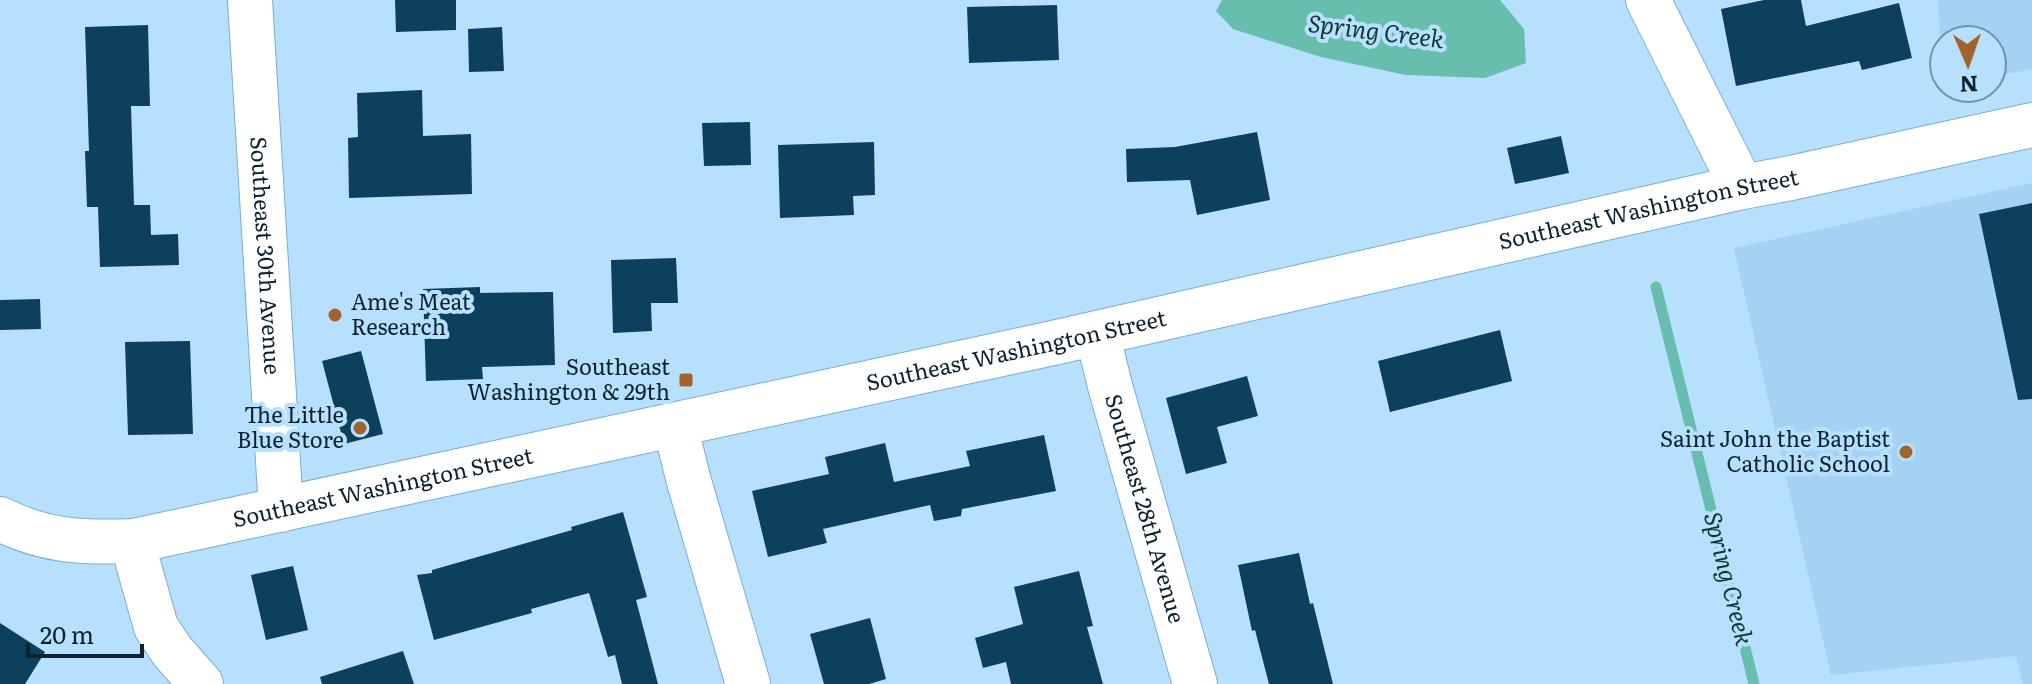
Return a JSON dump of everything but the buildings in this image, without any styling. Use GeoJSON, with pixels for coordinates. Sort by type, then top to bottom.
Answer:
{"type":"FeatureCollection","features":[{"type":"Feature","properties":{"kind":"street","name":"Southeast 30th Avenue"},"geometry":{"type":"LineString","coordinates":[[250,0],[281,510]]}},
{"type":"Feature","properties":{"kind":"street"},"geometry":{"type":"LineString","coordinates":[[1648,0],[1742,187]]}},
{"type":"Feature","properties":{"kind":"street","name":"Southeast Washington Street"},"geometry":{"type":"LineString","coordinates":[[0,519],[52,538],[87,543],[134,541],[1097,333],[1742,187],[2032,125]]}},
{"type":"Feature","properties":{"kind":"street","name":"Southeast 28th Avenue"},"geometry":{"type":"LineString","coordinates":[[1097,333],[1195,684]]}},
{"type":"Feature","properties":{"kind":"street"},"geometry":{"type":"LineString","coordinates":[[675,425],[748,684]]}},
{"type":"Feature","properties":{"kind":"street"},"geometry":{"type":"LineString","coordinates":[[134,541],[156,627],[201,684]]}},
{"type":"Feature","properties":{"kind":"shaded area"},"geometry":{"type":"Polygon","coordinates":[[[1938,0],[2032,0],[2032,69],[2008,74],[2008,24],[1939,24],[1938,0]]]}},
{"type":"Feature","properties":{"kind":"shaded area","name":"Saint John the Baptist Catholic School"},"geometry":{"type":"Polygon","coordinates":[[[2032,183],[2032,684],[2023,684],[2016,656],[1831,675],[1734,248],[2032,183]]]}},
{"type":"Feature","properties":{"kind":"water"},"geometry":{"type":"Polygon","coordinates":[[[1222,0],[1500,0],[1524,29],[1526,63],[1485,78],[1406,75],[1321,57],[1233,29],[1216,11],[1222,0]]]}},
{"type":"Feature","properties":{"kind":"waterway","name":"Spring Creek"},"geometry":{"type":"LineString","coordinates":[[1656,287],[1754,684]]}},
{"type":"Feature","properties":{"kind":"place","name":"Ame's Meat Research"},"geometry":{"type":"Point","coordinates":[335,315]}},
{"type":"Feature","properties":{"kind":"place","name":"Southeast Washington & 29th"},"geometry":{"type":"Point","coordinates":[686,380]}},
{"type":"Feature","properties":{"kind":"place","name":"The Little Blue Store"},"geometry":{"type":"Point","coordinates":[360,428]}},
{"type":"Feature","properties":{"kind":"place","name":"Saint John the Baptist Catholic School"},"geometry":{"type":"Point","coordinates":[1906,452]}}]}
